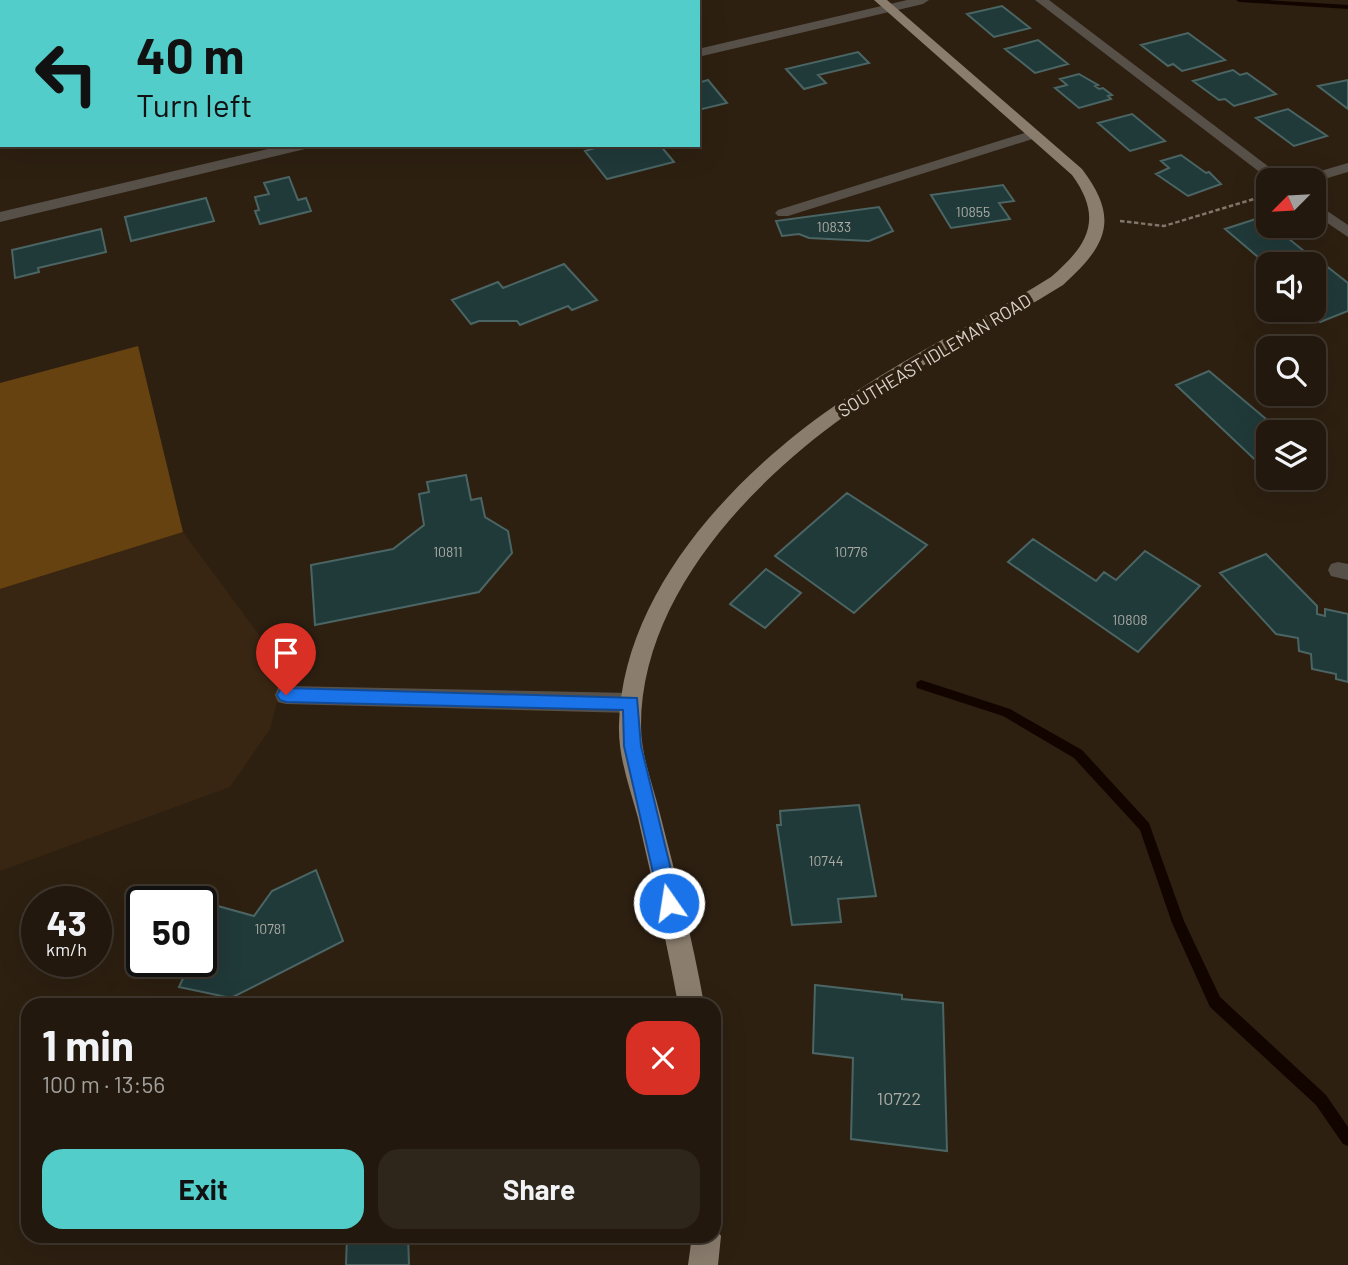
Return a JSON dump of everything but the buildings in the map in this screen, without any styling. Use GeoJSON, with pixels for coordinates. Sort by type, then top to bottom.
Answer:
{"type":"FeatureCollection","features":[{"type":"Feature","properties":{"kind":"main road"},"geometry":{"type":"LineString","coordinates":[[885,4],[1085,181],[1094,195],[1098,217]]}},
{"type":"Feature","properties":{"kind":"main road","name":"SOUTHEAST IDLEMAN ROAD"},"geometry":{"type":"LineString","coordinates":[[690,998],[632,746],[631,703],[640,654],[652,621],[667,592],[702,544],[750,490],[794,447],[843,409],[1057,281],[1081,260],[1091,246],[1098,217]]}},
{"type":"Feature","properties":{"kind":"main road"},"geometry":{"type":"LineString","coordinates":[[703,1265],[705,1243]]}},
{"type":"Feature","properties":{"kind":"street"},"geometry":{"type":"LineString","coordinates":[[700,52],[885,4],[923,0]]}},
{"type":"Feature","properties":{"kind":"street"},"geometry":{"type":"LineString","coordinates":[[1041,0],[1263,168]]}},
{"type":"Feature","properties":{"kind":"street"},"geometry":{"type":"LineString","coordinates":[[783,213],[1034,134]]}},
{"type":"Feature","properties":{"kind":"street"},"geometry":{"type":"LineString","coordinates":[[0,217],[297,147]]}},
{"type":"Feature","properties":{"kind":"street"},"geometry":{"type":"LineString","coordinates":[[1326,174],[1348,167]]}},
{"type":"Feature","properties":{"kind":"street"},"geometry":{"type":"LineString","coordinates":[[1326,216],[1348,232]]}},
{"type":"Feature","properties":{"kind":"street"},"geometry":{"type":"LineString","coordinates":[[286,695],[631,703]]}},
{"type":"Feature","properties":{"kind":"path"},"geometry":{"type":"LineString","coordinates":[[1098,217],[1164,226],[1256,199]]}},
{"type":"Feature","properties":{"kind":"shaded area"},"geometry":{"type":"Polygon","coordinates":[[[138,346],[183,532],[0,589],[0,383],[138,346]]]}},
{"type":"Feature","properties":{"kind":"shaded area"},"geometry":{"type":"Polygon","coordinates":[[[183,532],[285,670],[270,729],[230,787],[0,871],[0,589],[183,532]]]}},
{"type":"Feature","properties":{"kind":"waterway"},"geometry":{"type":"LineString","coordinates":[[1239,0],[1348,7]]}},
{"type":"Feature","properties":{"kind":"waterway"},"geometry":{"type":"LineString","coordinates":[[921,685],[1006,712],[1078,754],[1145,827],[1178,923],[1215,1002],[1321,1100],[1348,1139]]}},
{"type":"Feature","properties":{"kind":"route"},"geometry":{"type":"LineString","coordinates":[[286,695],[631,703],[632,746],[669,903]]}}]}
